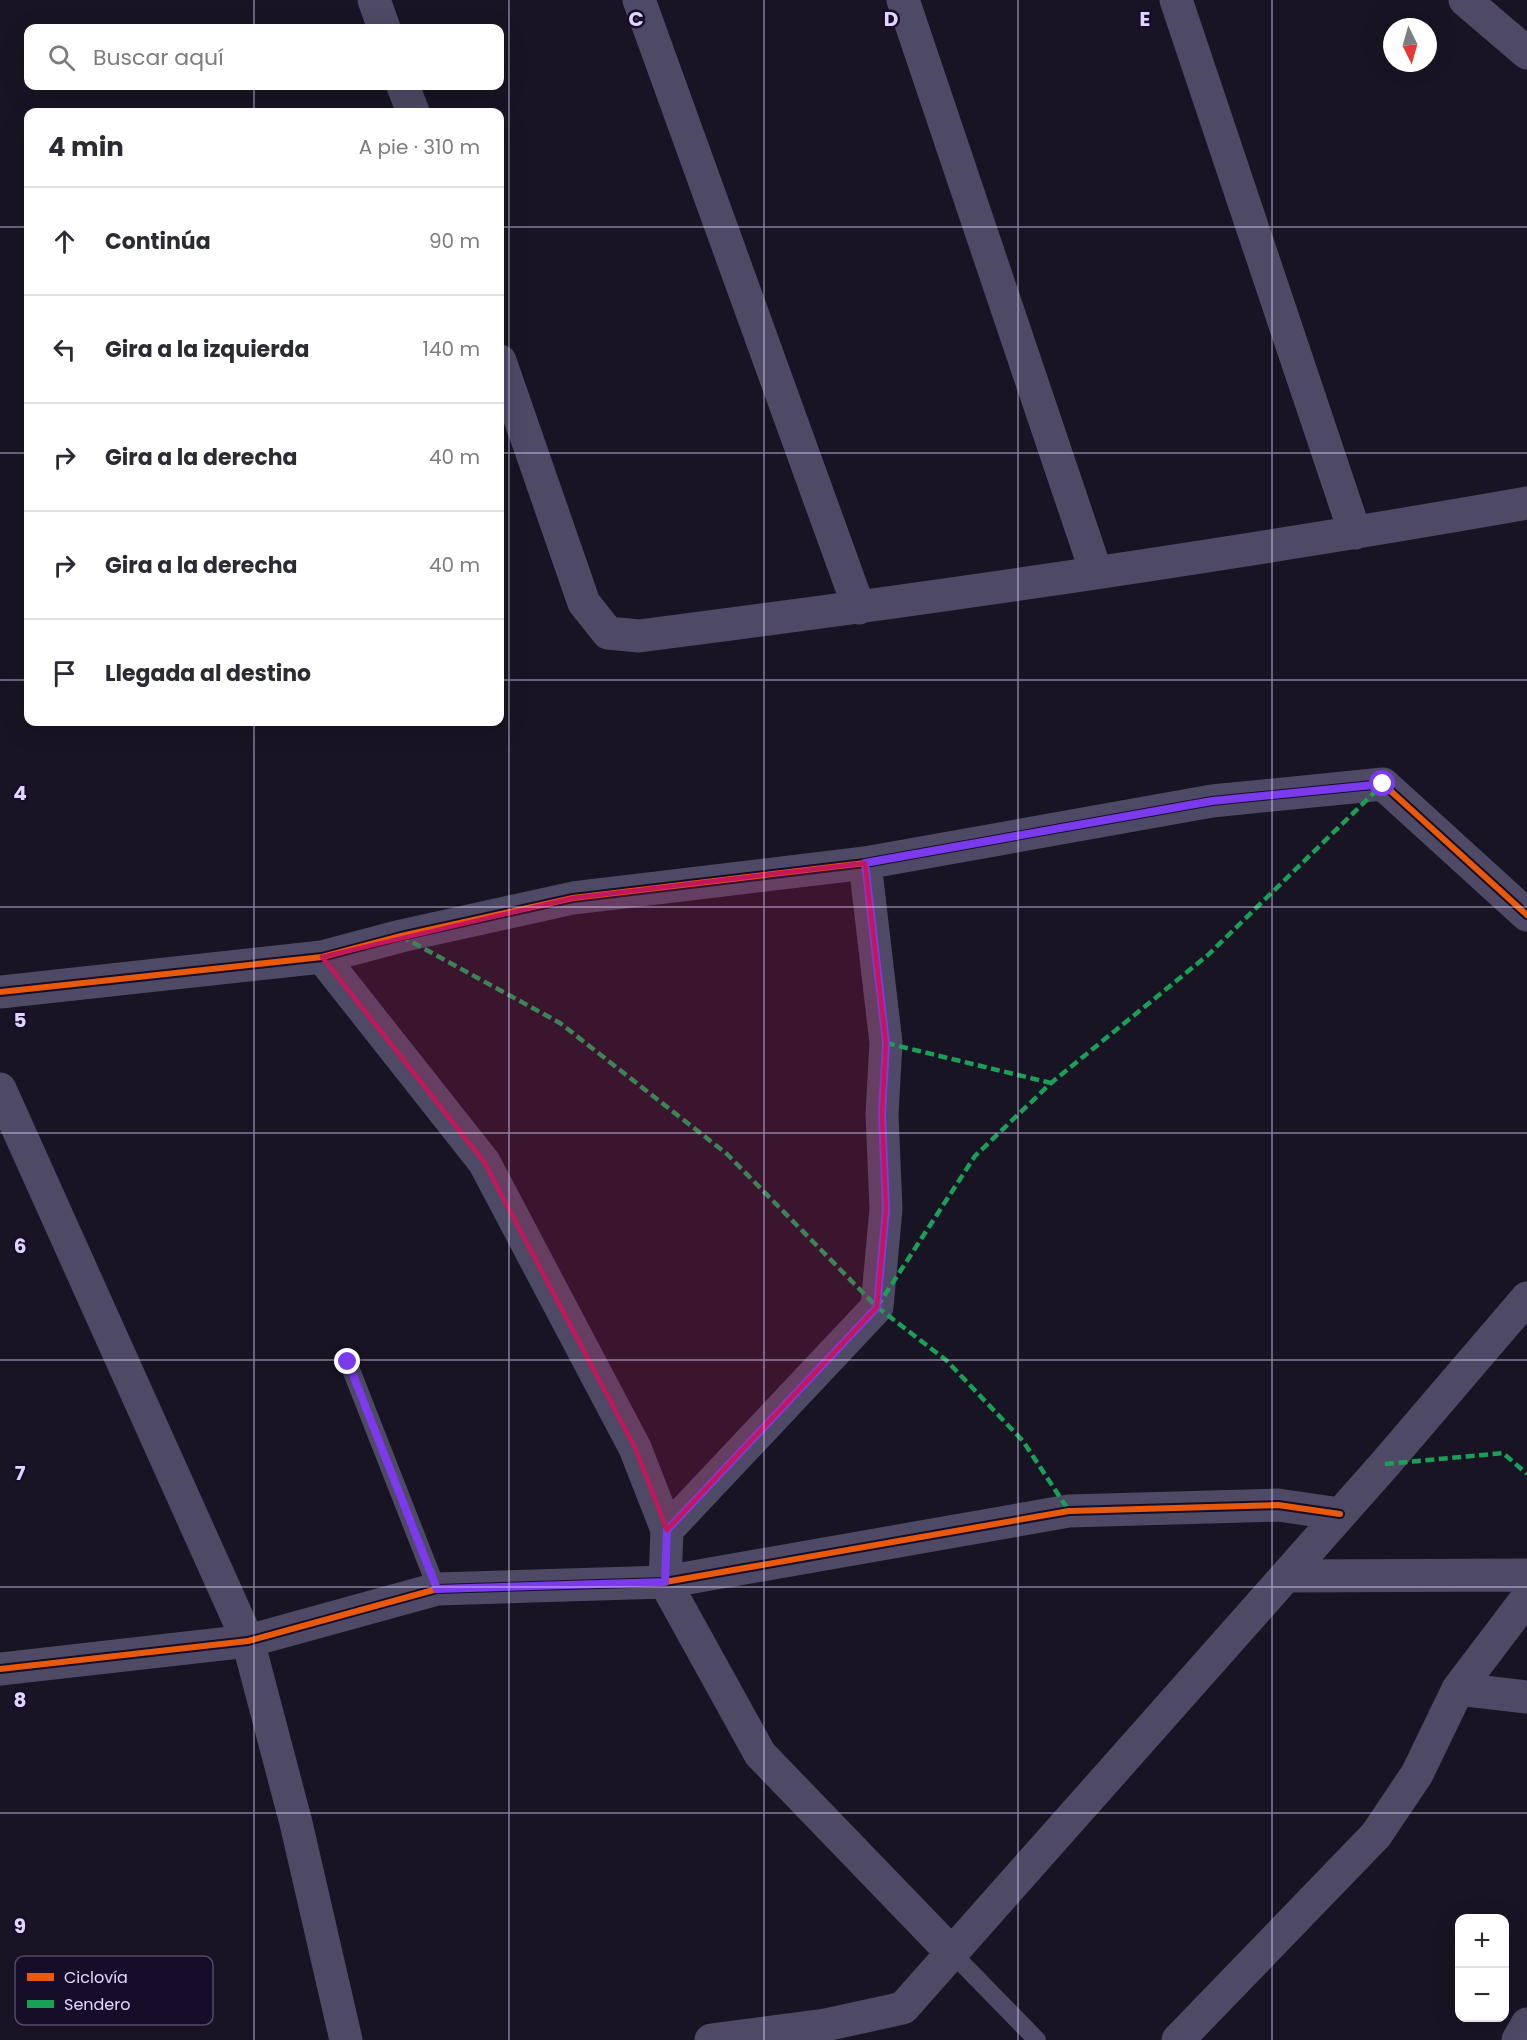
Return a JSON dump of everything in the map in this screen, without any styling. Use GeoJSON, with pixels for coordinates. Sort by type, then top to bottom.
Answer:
{"type":"FeatureCollection","features":[{"type":"Feature","properties":{"kind":"street"},"geometry":{"type":"LineString","coordinates":[[374,0],[383,24]]}},
{"type":"Feature","properties":{"kind":"street"},"geometry":{"type":"LineString","coordinates":[[639,0],[859,608]]}},
{"type":"Feature","properties":{"kind":"street"},"geometry":{"type":"LineString","coordinates":[[903,0],[1096,572]]}},
{"type":"Feature","properties":{"kind":"street"},"geometry":{"type":"LineString","coordinates":[[1176,0],[1355,533]]}},
{"type":"Feature","properties":{"kind":"street"},"geometry":{"type":"LineString","coordinates":[[1465,0],[1527,53]]}},
{"type":"Feature","properties":{"kind":"street"},"geometry":{"type":"LineString","coordinates":[[405,90],[412,108]]}},
{"type":"Feature","properties":{"kind":"street"},"geometry":{"type":"LineString","coordinates":[[504,373],[584,603],[608,633],[639,636],[859,608],[1355,533],[1527,503]]}},
{"type":"Feature","properties":{"kind":"street"},"geometry":{"type":"LineString","coordinates":[[0,992],[322,957],[401,936],[573,897],[865,863],[1212,801],[1383,784],[1527,915]]}},
{"type":"Feature","properties":{"kind":"street"},"geometry":{"type":"LineString","coordinates":[[667,1530],[877,1307],[886,1209],[882,1114],[886,1043],[865,863]]}},
{"type":"Feature","properties":{"kind":"street"},"geometry":{"type":"LineString","coordinates":[[322,957],[484,1162],[635,1448],[667,1530],[665,1582],[760,1754],[952,1953]]}},
{"type":"Feature","properties":{"kind":"street"},"geometry":{"type":"LineString","coordinates":[[0,1089],[248,1641],[296,1823],[346,2040]]}},
{"type":"Feature","properties":{"kind":"street"},"geometry":{"type":"LineString","coordinates":[[711,2040],[826,2032],[903,2008],[1286,1576],[1527,1298]]}},
{"type":"Feature","properties":{"kind":"street"},"geometry":{"type":"LineString","coordinates":[[0,1669],[248,1641],[437,1589],[665,1582],[1069,1511],[1278,1505],[1340,1514]]}},
{"type":"Feature","properties":{"kind":"street"},"geometry":{"type":"LineString","coordinates":[[1286,1576],[1527,1575]]}},
{"type":"Feature","properties":{"kind":"street"},"geometry":{"type":"LineString","coordinates":[[1178,2040],[1376,1834],[1417,1774],[1458,1689],[1527,1598]]}},
{"type":"Feature","properties":{"kind":"street"},"geometry":{"type":"LineString","coordinates":[[1458,1689],[1527,1697]]}},
{"type":"Feature","properties":{"kind":"street"},"geometry":{"type":"LineString","coordinates":[[1518,2040],[1527,2024]]}},
{"type":"Feature","properties":{"kind":"lane"},"geometry":{"type":"LineString","coordinates":[[348,1362],[437,1589]]}},
{"type":"Feature","properties":{"kind":"lane"},"geometry":{"type":"LineString","coordinates":[[952,1953],[1037,2040]]}},
{"type":"Feature","properties":{"kind":"highlighted area"},"geometry":{"type":"Polygon","coordinates":[[[865,863],[886,1043],[882,1114],[886,1209],[877,1307],[667,1530],[635,1448],[484,1162],[322,957],[573,898],[865,863]]]}},
{"type":"Feature","properties":{"kind":"marked path"},"geometry":{"type":"LineString","coordinates":[[877,1307],[975,1156],[1051,1083],[1208,955],[1383,784]]}},
{"type":"Feature","properties":{"kind":"marked path"},"geometry":{"type":"LineString","coordinates":[[401,936],[560,1023],[727,1154],[877,1307],[946,1360],[1023,1441],[1069,1511]]}},
{"type":"Feature","properties":{"kind":"marked path"},"geometry":{"type":"LineString","coordinates":[[886,1043],[1051,1083]]}},
{"type":"Feature","properties":{"kind":"marked path"},"geometry":{"type":"LineString","coordinates":[[1385,1464],[1503,1453],[1527,1474]]}},
{"type":"Feature","properties":{"kind":"cycle path"},"geometry":{"type":"LineString","coordinates":[[0,992],[322,957],[401,936],[573,898],[865,863],[1212,801],[1383,784],[1527,915]]}},
{"type":"Feature","properties":{"kind":"cycle path"},"geometry":{"type":"LineString","coordinates":[[0,1669],[248,1641],[437,1589],[665,1582],[1069,1511],[1278,1505],[1340,1514]]}},
{"type":"Feature","properties":{"kind":"route"},"geometry":{"type":"LineString","coordinates":[[348,1362],[437,1589],[665,1582],[667,1530],[877,1307],[886,1209],[882,1114],[886,1043],[865,863],[1212,801],[1383,784]]}}]}
